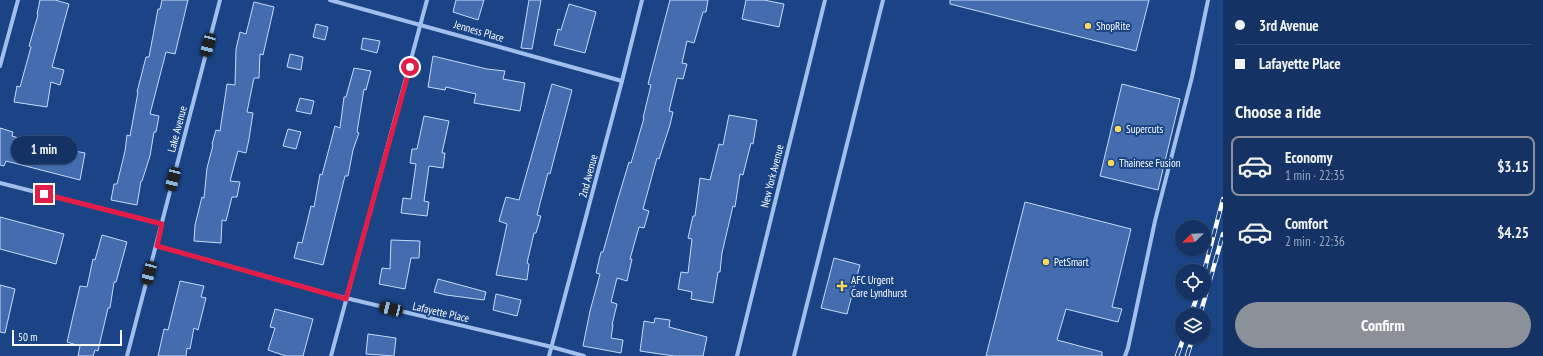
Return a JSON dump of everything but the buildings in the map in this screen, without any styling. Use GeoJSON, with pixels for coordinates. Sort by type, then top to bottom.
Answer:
{"type":"FeatureCollection","features":[{"type":"Feature","properties":{"kind":"street"},"geometry":{"type":"LineString","coordinates":[[0,66],[18,0]]}},
{"type":"Feature","properties":{"kind":"street","name":"Lake Avenue"},"geometry":{"type":"LineString","coordinates":[[127,356],[157,246],[220,0]]}},
{"type":"Feature","properties":{"kind":"street","name":"Jenness Place"},"geometry":{"type":"LineString","coordinates":[[330,0],[403,19],[421,26],[622,81]]}},
{"type":"Feature","properties":{"kind":"street"},"geometry":{"type":"LineString","coordinates":[[331,356],[427,0]]}},
{"type":"Feature","properties":{"kind":"street","name":"2nd Avenue"},"geometry":{"type":"LineString","coordinates":[[549,356],[642,0]]}},
{"type":"Feature","properties":{"kind":"street","name":"New York Avenue"},"geometry":{"type":"LineString","coordinates":[[737,356],[825,0]]}},
{"type":"Feature","properties":{"kind":"street"},"geometry":{"type":"LineString","coordinates":[[794,356],[883,0]]}},
{"type":"Feature","properties":{"kind":"street"},"geometry":{"type":"LineString","coordinates":[[1125,356],[1155,221],[1192,77],[1208,0]]}},
{"type":"Feature","properties":{"kind":"street"},"geometry":{"type":"LineString","coordinates":[[0,183],[162,224]]}},
{"type":"Feature","properties":{"kind":"street","name":"Lafayette Place"},"geometry":{"type":"LineString","coordinates":[[157,246],[346,299],[552,347],[584,356]]}},
{"type":"Feature","properties":{"kind":"railway"},"geometry":{"type":"LineString","coordinates":[[1206,264],[1223,199]]}},
{"type":"Feature","properties":{"kind":"railway"},"geometry":{"type":"LineString","coordinates":[[1202,308],[1223,234]]}},
{"type":"Feature","properties":{"kind":"railway"},"geometry":{"type":"LineString","coordinates":[[1193,308],[1196,300]]}},
{"type":"Feature","properties":{"kind":"railway"},"geometry":{"type":"LineString","coordinates":[[1177,356],[1181,344]]}},
{"type":"Feature","properties":{"kind":"railway"},"geometry":{"type":"LineString","coordinates":[[1187,356],[1191,344]]}},
{"type":"Feature","properties":{"kind":"place","name":"ShopRite"},"geometry":{"type":"Point","coordinates":[1088,26]}},
{"type":"Feature","properties":{"kind":"place","name":"Supercuts"},"geometry":{"type":"Point","coordinates":[1118,129]}},
{"type":"Feature","properties":{"kind":"place","name":"Thainese Fusion"},"geometry":{"type":"Point","coordinates":[1111,163]}},
{"type":"Feature","properties":{"kind":"place","name":"PetSmart"},"geometry":{"type":"Point","coordinates":[1046,262]}},
{"type":"Feature","properties":{"kind":"place","name":"AFC Urgent Care Lyndhurst"},"geometry":{"type":"Point","coordinates":[842,286]}},
{"type":"Feature","properties":{"kind":"route"},"geometry":{"type":"LineString","coordinates":[[44,194],[162,224],[157,246],[346,299],[410,67]]}}]}
